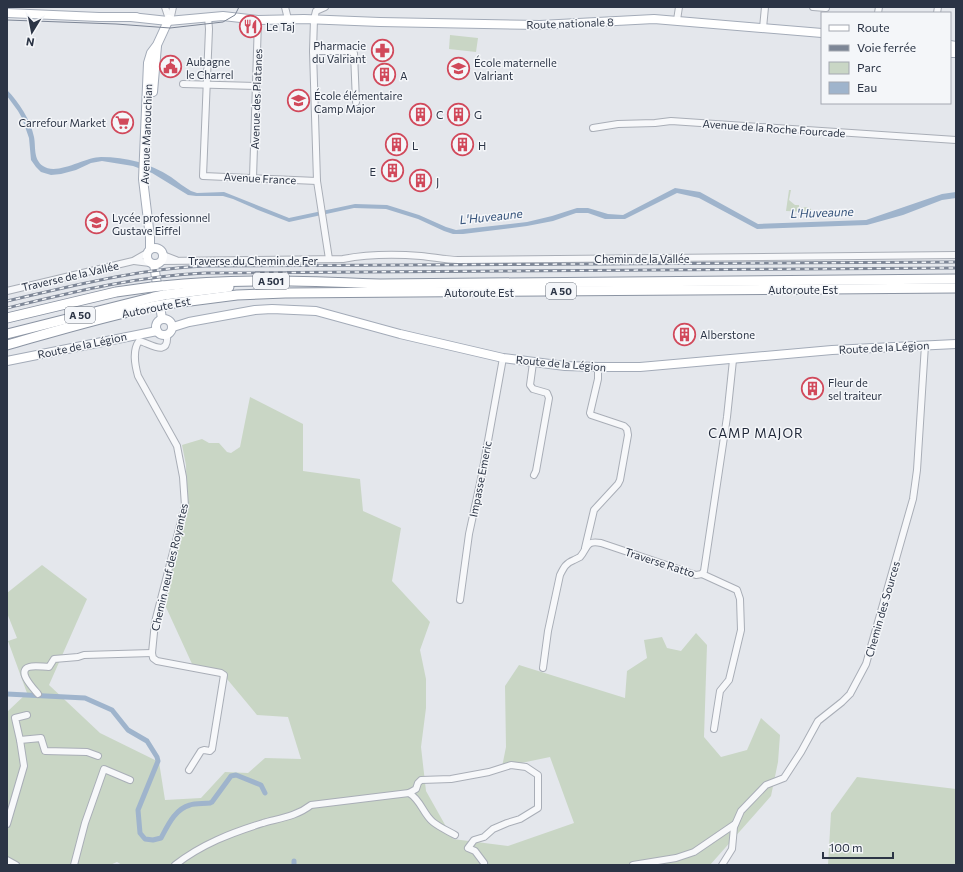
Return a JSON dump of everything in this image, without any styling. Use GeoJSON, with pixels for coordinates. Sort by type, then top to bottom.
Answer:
{"type":"FeatureCollection","features":[{"type":"Feature","properties":{"kind":"highway","name":"Autoroute Est"},"geometry":{"type":"LineString","coordinates":[[7,343],[121,313],[155,306],[164,295],[191,283],[309,281],[380,284],[956,279]]}},
{"type":"Feature","properties":{"kind":"highway","name":"Autoroute Est"},"geometry":{"type":"LineString","coordinates":[[7,318],[116,292],[153,292],[164,295],[237,295],[285,293],[956,288]]}},
{"type":"Feature","properties":{"kind":"highway","name":"A 50"},"geometry":{"type":"LineString","coordinates":[[7,334],[153,292]]}},
{"type":"Feature","properties":{"kind":"main road"},"geometry":{"type":"LineString","coordinates":[[169,18],[210,12],[225,12],[268,19]]}},
{"type":"Feature","properties":{"kind":"main road"},"geometry":{"type":"LineString","coordinates":[[7,13],[169,18],[224,16],[258,20],[268,19]]}},
{"type":"Feature","properties":{"kind":"main road","name":"Avenue Manouchian"},"geometry":{"type":"LineString","coordinates":[[162,319],[157,261],[146,256],[151,250],[145,179],[145,158],[148,63],[151,53],[157,45],[169,18]]}},
{"type":"Feature","properties":{"kind":"main road","name":"Route nationale 8"},"geometry":{"type":"LineString","coordinates":[[268,19],[540,25],[654,19],[821,33]]}},
{"type":"Feature","properties":{"kind":"main road"},"geometry":{"type":"LineString","coordinates":[[151,250],[161,250],[157,261]]}},
{"type":"Feature","properties":{"kind":"main road","name":"Route de la Légion"},"geometry":{"type":"LineString","coordinates":[[173,327],[184,323],[255,310],[272,309],[316,311],[400,334],[503,358],[533,363],[598,367],[640,367],[733,360],[832,350],[956,344]]}},
{"type":"Feature","properties":{"kind":"main road"},"geometry":{"type":"LineString","coordinates":[[162,319],[169,320],[173,327],[172,332],[162,335],[157,331],[156,324],[162,319]]}},
{"type":"Feature","properties":{"kind":"main road","name":"Route de la Légion"},"geometry":{"type":"LineString","coordinates":[[7,361],[157,331]]}},
{"type":"Feature","properties":{"kind":"street"},"geometry":{"type":"LineString","coordinates":[[165,7],[169,18]]}},
{"type":"Feature","properties":{"kind":"street"},"geometry":{"type":"LineString","coordinates":[[169,18],[173,7]]}},
{"type":"Feature","properties":{"kind":"street"},"geometry":{"type":"LineString","coordinates":[[285,7],[288,19]]}},
{"type":"Feature","properties":{"kind":"street"},"geometry":{"type":"LineString","coordinates":[[325,7],[316,11],[314,50],[317,181],[329,259]]}},
{"type":"Feature","properties":{"kind":"street"},"geometry":{"type":"LineString","coordinates":[[678,20],[679,7]]}},
{"type":"Feature","properties":{"kind":"street"},"geometry":{"type":"LineString","coordinates":[[763,28],[765,7]]}},
{"type":"Feature","properties":{"kind":"street"},"geometry":{"type":"LineString","coordinates":[[813,7],[826,9]]}},
{"type":"Feature","properties":{"kind":"street"},"geometry":{"type":"LineString","coordinates":[[207,85],[208,17]]}},
{"type":"Feature","properties":{"kind":"street","name":"Avenue des Platanes"},"geometry":{"type":"LineString","coordinates":[[253,178],[258,20]]}},
{"type":"Feature","properties":{"kind":"street"},"geometry":{"type":"LineString","coordinates":[[314,50],[348,51],[354,53],[356,102]]}},
{"type":"Feature","properties":{"kind":"street"},"geometry":{"type":"LineString","coordinates":[[183,84],[256,86]]}},
{"type":"Feature","properties":{"kind":"street","name":"Avenue France"},"geometry":{"type":"LineString","coordinates":[[207,85],[203,176],[317,181]]}},
{"type":"Feature","properties":{"kind":"street","name":"Avenue de la Roche Fourcade"},"geometry":{"type":"LineString","coordinates":[[593,128],[618,124],[670,121],[956,140]]}},
{"type":"Feature","properties":{"kind":"street","name":"Traverse de la Vallée"},"geometry":{"type":"LineString","coordinates":[[133,261],[151,250]]}},
{"type":"Feature","properties":{"kind":"street","name":"Chemin de la Vallée"},"geometry":{"type":"LineString","coordinates":[[329,259],[391,255],[467,260],[956,255]]}},
{"type":"Feature","properties":{"kind":"street","name":"Traverse du Chemin de Fer"},"geometry":{"type":"LineString","coordinates":[[157,261],[329,259]]}},
{"type":"Feature","properties":{"kind":"street","name":"Traverse de la Vallée"},"geometry":{"type":"LineString","coordinates":[[7,291],[133,261],[157,261]]}},
{"type":"Feature","properties":{"kind":"street","name":"Chemin neuf des Royantes"},"geometry":{"type":"LineString","coordinates":[[152,653],[155,622],[160,599],[186,506],[183,477],[177,446],[138,376],[136,369],[135,346],[139,341],[156,348],[160,348],[165,345],[167,340],[166,335]]}},
{"type":"Feature","properties":{"kind":"street","name":"Chemin des Sources"},"geometry":{"type":"LineString","coordinates":[[722,865],[732,849],[735,824],[741,812],[766,785],[784,778],[801,752],[818,721],[850,694],[866,664],[913,499],[917,470],[925,345]]}},
{"type":"Feature","properties":{"kind":"street","name":"Impasse Emeric"},"geometry":{"type":"LineString","coordinates":[[460,600],[469,534],[482,474],[503,358]]}},
{"type":"Feature","properties":{"kind":"street","name":"Traverse Ratto"},"geometry":{"type":"LineString","coordinates":[[585,548],[592,543],[601,543],[696,575],[702,574],[704,571],[727,416],[733,360]]}},
{"type":"Feature","properties":{"kind":"street"},"geometry":{"type":"LineString","coordinates":[[533,363],[530,385],[533,389],[547,393],[549,398],[536,471],[534,474]]}},
{"type":"Feature","properties":{"kind":"street"},"geometry":{"type":"LineString","coordinates":[[542,668],[560,575],[565,564],[580,557],[585,548],[594,510],[620,480],[628,435],[627,429],[624,426],[591,415],[590,413],[598,379],[598,367]]}},
{"type":"Feature","properties":{"kind":"street"},"geometry":{"type":"LineString","coordinates":[[702,574],[737,590],[740,599],[741,630],[729,680],[720,691],[714,729]]}},
{"type":"Feature","properties":{"kind":"street"},"geometry":{"type":"LineString","coordinates":[[38,694],[27,681],[24,674],[29,667],[49,667],[54,659],[84,655],[152,653],[153,658],[157,661],[221,673],[224,676],[212,749],[210,751],[201,751],[189,770]]}},
{"type":"Feature","properties":{"kind":"street"},"geometry":{"type":"LineString","coordinates":[[7,824],[24,766],[15,718],[27,715]]}},
{"type":"Feature","properties":{"kind":"street"},"geometry":{"type":"LineString","coordinates":[[20,740],[41,738],[45,751],[87,752],[98,756]]}},
{"type":"Feature","properties":{"kind":"street"},"geometry":{"type":"LineString","coordinates":[[175,865],[185,857],[215,840],[264,823],[293,816],[311,805],[409,793],[416,789],[418,783],[422,780],[451,779],[489,772],[511,766],[526,767],[538,775],[538,808],[520,819],[507,822],[493,829],[484,837],[474,840],[468,848],[475,851],[484,863]]}},
{"type":"Feature","properties":{"kind":"street"},"geometry":{"type":"LineString","coordinates":[[74,865],[85,823],[104,769],[130,780]]}},
{"type":"Feature","properties":{"kind":"street"},"geometry":{"type":"LineString","coordinates":[[409,793],[415,796],[419,801],[432,822],[455,835]]}},
{"type":"Feature","properties":{"kind":"street","name":"Chemin des Sources"},"geometry":{"type":"LineString","coordinates":[[633,865],[676,858],[694,852],[735,824]]}},
{"type":"Feature","properties":{"kind":"street"},"geometry":{"type":"LineString","coordinates":[[7,860],[16,865]]}},
{"type":"Feature","properties":{"kind":"green space"},"geometry":{"type":"Polygon","coordinates":[[[450,35],[478,38],[476,52],[449,49],[450,35]]]}},
{"type":"Feature","properties":{"kind":"green space"},"geometry":{"type":"Polygon","coordinates":[[[789,190],[791,190],[789,200],[795,205],[799,205],[799,208],[807,207],[811,209],[811,212],[786,211],[789,190]]]}},
{"type":"Feature","properties":{"kind":"green space"},"geometry":{"type":"Polygon","coordinates":[[[250,397],[303,424],[303,471],[360,479],[363,511],[401,528],[392,581],[430,622],[420,650],[426,679],[426,708],[421,747],[426,791],[453,839],[508,846],[574,823],[550,757],[502,767],[506,747],[505,686],[519,665],[625,698],[627,671],[647,658],[644,640],[662,637],[667,648],[681,651],[696,633],[707,645],[704,737],[721,757],[747,750],[761,718],[780,735],[778,762],[771,796],[710,865],[122,865],[117,862],[110,865],[7,865],[7,712],[27,693],[8,641],[17,638],[7,613],[7,593],[42,565],[87,599],[49,685],[100,733],[159,762],[165,800],[201,798],[225,772],[248,773],[265,758],[301,759],[288,717],[257,715],[222,673],[193,666],[165,605],[187,505],[186,465],[182,445],[202,439],[209,443],[219,443],[227,452],[231,453],[240,447],[250,397]]]}},
{"type":"Feature","properties":{"kind":"green space"},"geometry":{"type":"Polygon","coordinates":[[[857,777],[956,789],[956,865],[828,865],[831,813],[857,777]]]}},
{"type":"Feature","properties":{"kind":"water"},"geometry":{"type":"Polygon","coordinates":[[[7,90],[16,100],[27,118],[34,137],[36,156],[43,166],[56,169],[94,158],[120,158],[138,162],[163,172],[191,191],[197,193],[224,192],[289,218],[355,204],[387,205],[419,215],[456,230],[527,222],[577,208],[588,208],[608,214],[623,215],[675,188],[700,192],[758,224],[866,220],[942,194],[956,192],[956,198],[942,200],[903,215],[867,225],[757,229],[699,198],[677,193],[625,219],[605,219],[588,213],[576,213],[553,221],[527,226],[463,234],[453,234],[418,219],[386,209],[354,208],[289,222],[223,196],[188,195],[152,173],[133,166],[102,161],[91,163],[76,170],[61,174],[51,175],[41,172],[31,160],[29,138],[22,118],[7,96],[7,90]]]}},
{"type":"Feature","properties":{"kind":"waterway"},"geometry":{"type":"LineString","coordinates":[[7,694],[85,698],[112,710],[128,730],[147,741],[158,761],[138,810],[140,833],[145,839],[153,840],[161,838],[172,818],[185,807],[192,804],[212,802],[231,776],[236,775],[261,785],[265,793]]}},
{"type":"Feature","properties":{"kind":"tram line"},"geometry":{"type":"LineString","coordinates":[[7,20],[116,24],[170,28],[223,22],[235,15],[239,7]]}},
{"type":"Feature","properties":{"kind":"railway"},"geometry":{"type":"LineString","coordinates":[[7,301],[130,274],[205,266],[956,262]]}},
{"type":"Feature","properties":{"kind":"railway"},"geometry":{"type":"LineString","coordinates":[[7,308],[130,281],[155,277],[205,273],[956,268]]}},
{"type":"Feature","properties":{"kind":"place","name":"Le Taj"},"geometry":{"type":"Point","coordinates":[250,26]}},
{"type":"Feature","properties":{"kind":"place","name":"Pharmacie du Valriant"},"geometry":{"type":"Point","coordinates":[382,51]}},
{"type":"Feature","properties":{"kind":"place","name":"Aubagne le Charrel"},"geometry":{"type":"Point","coordinates":[171,67]}},
{"type":"Feature","properties":{"kind":"place","name":"École maternelle Valriant"},"geometry":{"type":"Point","coordinates":[459,68]}},
{"type":"Feature","properties":{"kind":"place","name":"A"},"geometry":{"type":"Point","coordinates":[385,75]}},
{"type":"Feature","properties":{"kind":"place","name":"École élémentaire Camp Major"},"geometry":{"type":"Point","coordinates":[298,101]}},
{"type":"Feature","properties":{"kind":"place","name":"C"},"geometry":{"type":"Point","coordinates":[420,114]}},
{"type":"Feature","properties":{"kind":"place","name":"G"},"geometry":{"type":"Point","coordinates":[458,114]}},
{"type":"Feature","properties":{"kind":"place","name":"Carrefour Market"},"geometry":{"type":"Point","coordinates":[122,122]}},
{"type":"Feature","properties":{"kind":"place","name":"L"},"geometry":{"type":"Point","coordinates":[396,145]}},
{"type":"Feature","properties":{"kind":"place","name":"H"},"geometry":{"type":"Point","coordinates":[463,145]}},
{"type":"Feature","properties":{"kind":"place","name":"E"},"geometry":{"type":"Point","coordinates":[392,171]}},
{"type":"Feature","properties":{"kind":"place","name":"J"},"geometry":{"type":"Point","coordinates":[420,181]}},
{"type":"Feature","properties":{"kind":"place","name":"Lycée professionnel Gustave Eiffel"},"geometry":{"type":"Point","coordinates":[97,223]}},
{"type":"Feature","properties":{"kind":"place","name":"Alberstone"},"geometry":{"type":"Point","coordinates":[685,334]}},
{"type":"Feature","properties":{"kind":"place","name":"Fleur de sel traiteur"},"geometry":{"type":"Point","coordinates":[812,388]}},
{"type":"Feature","properties":{"kind":"district","name":"CAMP MAJOR"},"geometry":{"type":"Point","coordinates":[756,433]}},
{"type":"Feature","properties":{"kind":"water label","name":"L'Huveaune"},"geometry":{"type":"Point","coordinates":[822,212]}},
{"type":"Feature","properties":{"kind":"water label","name":"L'Huveaune"},"geometry":{"type":"Point","coordinates":[491,216]}}]}
